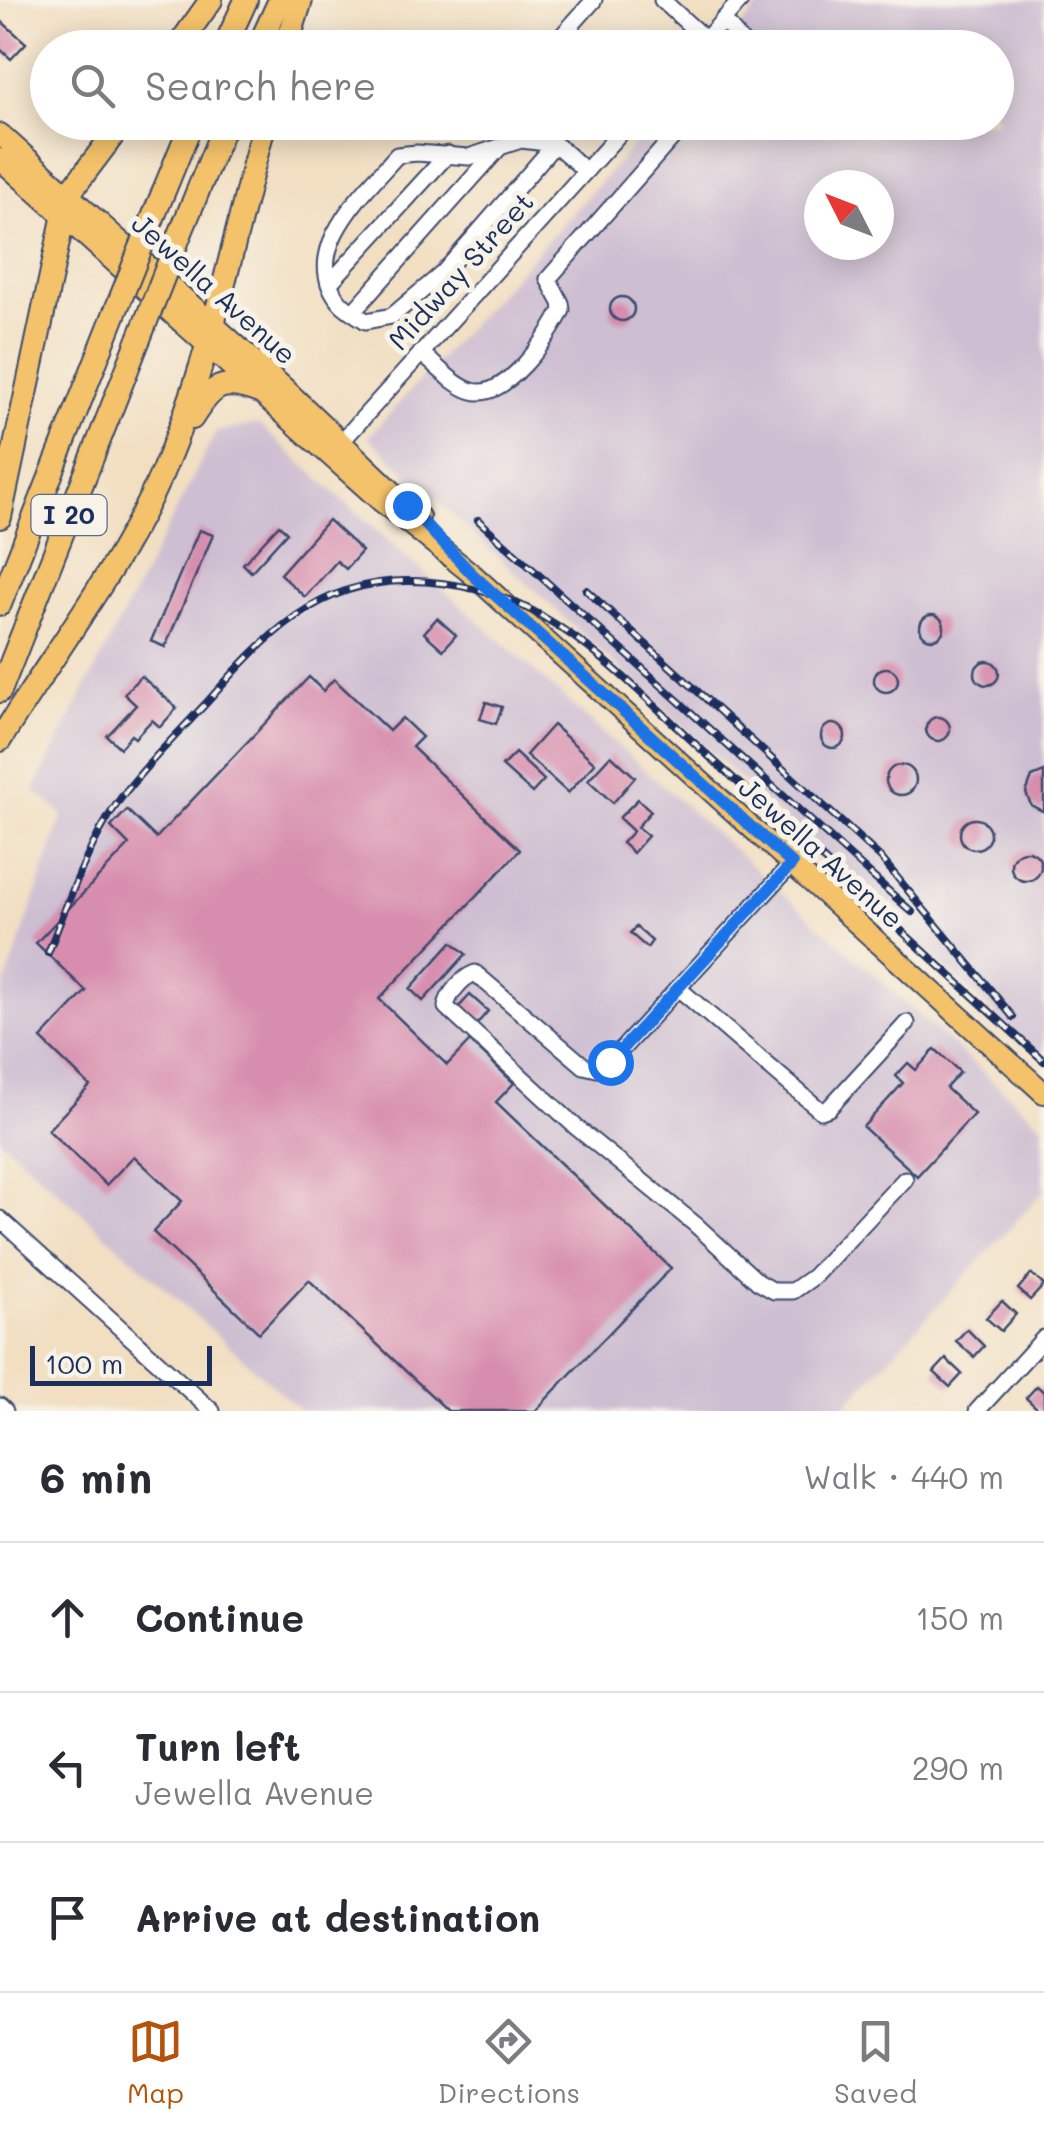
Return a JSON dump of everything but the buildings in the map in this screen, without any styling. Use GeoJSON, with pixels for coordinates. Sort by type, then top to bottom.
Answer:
{"type":"FeatureCollection","features":[{"type":"Feature","properties":{"kind":"highway"},"geometry":{"type":"LineString","coordinates":[[190,30],[211,0]]}},
{"type":"Feature","properties":{"kind":"highway"},"geometry":{"type":"LineString","coordinates":[[232,30],[246,0]]}},
{"type":"Feature","properties":{"kind":"highway"},"geometry":{"type":"LineString","coordinates":[[266,30],[280,0]]}},
{"type":"Feature","properties":{"kind":"highway"},"geometry":{"type":"LineString","coordinates":[[292,30],[302,0]]}},
{"type":"Feature","properties":{"kind":"highway"},"geometry":{"type":"LineString","coordinates":[[0,517],[65,205],[110,140]]}},
{"type":"Feature","properties":{"kind":"highway","name":"I 20"},"geometry":{"type":"LineString","coordinates":[[0,604],[185,140]]}},
{"type":"Feature","properties":{"kind":"highway","name":"I 20"},"geometry":{"type":"LineString","coordinates":[[0,691],[219,140]]}},
{"type":"Feature","properties":{"kind":"highway"},"geometry":{"type":"LineString","coordinates":[[161,474],[211,337],[260,140]]}},
{"type":"Feature","properties":{"kind":"highway"},"geometry":{"type":"LineString","coordinates":[[0,740],[131,532],[212,390],[234,385],[259,392]]}},
{"type":"Feature","properties":{"kind":"main road","name":"Jewella Avenue"},"geometry":{"type":"LineString","coordinates":[[0,134],[65,205],[1044,1093]]}},
{"type":"Feature","properties":{"kind":"main road","name":"Jewella Avenue"},"geometry":{"type":"LineString","coordinates":[[0,159],[65,205]]}},
{"type":"Feature","properties":{"kind":"main road","name":"Jewella Avenue"},"geometry":{"type":"LineString","coordinates":[[211,337],[259,392],[335,448]]}},
{"type":"Feature","properties":{"kind":"street"},"geometry":{"type":"LineString","coordinates":[[567,30],[594,0]]}},
{"type":"Feature","properties":{"kind":"street"},"geometry":{"type":"LineString","coordinates":[[662,0],[690,30]]}},
{"type":"Feature","properties":{"kind":"street"},"geometry":{"type":"LineString","coordinates":[[714,30],[741,0]]}},
{"type":"Feature","properties":{"kind":"street"},"geometry":{"type":"LineString","coordinates":[[723,20],[732,30]]}},
{"type":"Feature","properties":{"kind":"street"},"geometry":{"type":"LineString","coordinates":[[555,144],[443,273],[392,316],[366,320],[342,304],[330,284],[327,259],[333,234],[396,155],[469,157],[520,140],[555,144],[586,171]]}},
{"type":"Feature","properties":{"kind":"street","name":"Midway Street"},"geometry":{"type":"LineString","coordinates":[[335,448],[614,140]]}},
{"type":"Feature","properties":{"kind":"street"},"geometry":{"type":"LineString","coordinates":[[421,352],[468,390],[485,392],[503,385],[528,359],[562,310],[548,279],[670,140]]}},
{"type":"Feature","properties":{"kind":"street"},"geometry":{"type":"LineString","coordinates":[[353,312],[504,144]]}},
{"type":"Feature","properties":{"kind":"street"},"geometry":{"type":"LineString","coordinates":[[330,284],[448,154]]}},
{"type":"Feature","properties":{"kind":"street"},"geometry":{"type":"LineString","coordinates":[[792,864],[610,1062],[596,1069],[572,1057],[474,974],[448,999],[446,1007],[577,1128],[774,1291],[792,1291],[812,1277],[904,1179]]}},
{"type":"Feature","properties":{"kind":"street"},"geometry":{"type":"LineString","coordinates":[[678,988],[821,1111],[829,1108],[908,1022]]}},
{"type":"Feature","properties":{"kind":"street"},"geometry":{"type":"LineString","coordinates":[[0,1218],[212,1411]]}},
{"type":"Feature","properties":{"kind":"street"},"geometry":{"type":"LineString","coordinates":[[976,1411],[1044,1338]]}},
{"type":"Feature","properties":{"kind":"shaded area"},"geometry":{"type":"Polygon","coordinates":[[[765,0],[1044,0],[1044,1059],[368,437],[639,140],[1014,140],[1014,30],[738,30],[765,0]]]}},
{"type":"Feature","properties":{"kind":"shaded area"},"geometry":{"type":"Polygon","coordinates":[[[258,424],[1044,1127],[1044,1191],[840,1411],[301,1411],[0,1139],[0,1000],[63,815],[34,790],[216,432],[258,424]]]}},
{"type":"Feature","properties":{"kind":"railway"},"geometry":{"type":"LineString","coordinates":[[478,520],[912,912]]}},
{"type":"Feature","properties":{"kind":"railway"},"geometry":{"type":"LineString","coordinates":[[48,953],[88,856],[118,802],[273,634],[296,616],[347,590],[376,583],[443,583],[525,607],[587,646],[1044,1061]]}},
{"type":"Feature","properties":{"kind":"railway"},"geometry":{"type":"LineString","coordinates":[[586,590],[881,858],[1013,1017]]}},
{"type":"Feature","properties":{"kind":"route"},"geometry":{"type":"LineString","coordinates":[[407,505],[472,574],[792,864],[610,1062]]}}]}
